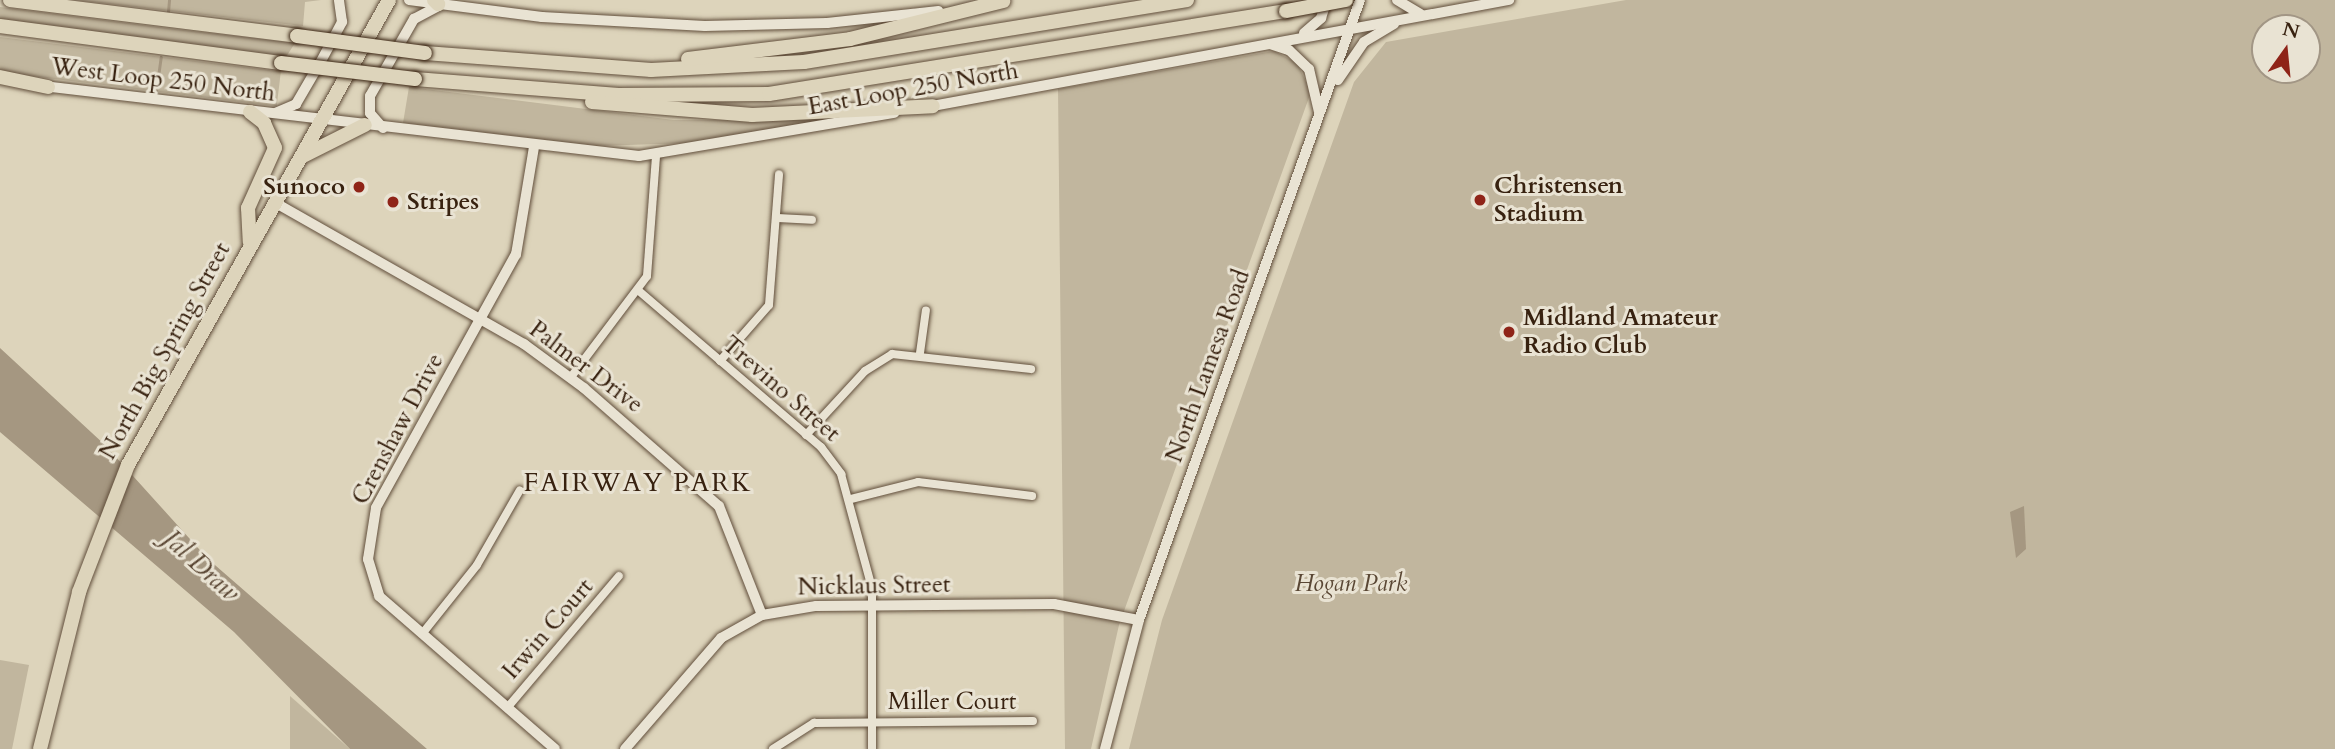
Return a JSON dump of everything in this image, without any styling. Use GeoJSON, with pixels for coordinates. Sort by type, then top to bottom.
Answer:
{"type":"FeatureCollection","features":[{"type":"Feature","properties":{"kind":"highway"},"geometry":{"type":"LineString","coordinates":[[10,0],[425,53],[651,70],[804,62],[1187,0]]}},
{"type":"Feature","properties":{"kind":"highway","name":"North Big Spring Street"},"geometry":{"type":"LineString","coordinates":[[40,749],[59,660],[101,528],[133,454],[389,0]]}},
{"type":"Feature","properties":{"kind":"highway"},"geometry":{"type":"LineString","coordinates":[[498,89],[663,96],[829,88],[1346,0]]}},
{"type":"Feature","properties":{"kind":"highway"},"geometry":{"type":"LineString","coordinates":[[519,62],[755,53],[892,30],[1007,1]]}},
{"type":"Feature","properties":{"kind":"highway"},"geometry":{"type":"LineString","coordinates":[[0,26],[281,63],[709,114],[933,106]]}},
{"type":"Feature","properties":{"kind":"highway"},"geometry":{"type":"LineString","coordinates":[[0,79],[48,87]]}},
{"type":"Feature","properties":{"kind":"highway"},"geometry":{"type":"LineString","coordinates":[[250,112],[264,123],[275,148],[248,208],[250,243]]}},
{"type":"Feature","properties":{"kind":"highway"},"geometry":{"type":"LineString","coordinates":[[297,162],[332,136],[365,125]]}},
{"type":"Feature","properties":{"kind":"main road"},"geometry":{"type":"LineString","coordinates":[[269,114],[296,104],[342,22],[338,0]]}},
{"type":"Feature","properties":{"kind":"main road"},"geometry":{"type":"LineString","coordinates":[[409,0],[572,20],[754,26],[876,19],[1007,1]]}},
{"type":"Feature","properties":{"kind":"main road"},"geometry":{"type":"LineString","coordinates":[[1267,43],[1314,27],[1327,0]]}},
{"type":"Feature","properties":{"kind":"main road","name":"North Lamesa Road"},"geometry":{"type":"LineString","coordinates":[[1105,749],[1139,620],[1360,0]]}},
{"type":"Feature","properties":{"kind":"main road"},"geometry":{"type":"LineString","coordinates":[[1397,0],[1412,13],[1444,11]]}},
{"type":"Feature","properties":{"kind":"main road","name":"East Loop 250 North"},"geometry":{"type":"LineString","coordinates":[[320,120],[534,147],[656,155],[1509,0]]}},
{"type":"Feature","properties":{"kind":"main road"},"geometry":{"type":"LineString","coordinates":[[383,128],[370,113],[370,96],[414,19],[439,3]]}},
{"type":"Feature","properties":{"kind":"main road"},"geometry":{"type":"LineString","coordinates":[[1319,117],[1364,42],[1412,17]]}},
{"type":"Feature","properties":{"kind":"main road"},"geometry":{"type":"LineString","coordinates":[[1267,43],[1289,50],[1308,69],[1319,117]]}},
{"type":"Feature","properties":{"kind":"main road","name":"West Loop 250 North"},"geometry":{"type":"LineString","coordinates":[[48,87],[320,120]]}},
{"type":"Feature","properties":{"kind":"street","name":"Crenshaw Drive"},"geometry":{"type":"LineString","coordinates":[[534,147],[516,254],[369,532],[374,588],[422,634],[555,749]]}},
{"type":"Feature","properties":{"kind":"street"},"geometry":{"type":"LineString","coordinates":[[571,377],[639,291],[652,256],[656,155]]}},
{"type":"Feature","properties":{"kind":"street"},"geometry":{"type":"LineString","coordinates":[[720,361],[769,305],[779,174]]}},
{"type":"Feature","properties":{"kind":"street","name":"Palmer Drive"},"geometry":{"type":"LineString","coordinates":[[274,202],[482,320],[571,377],[719,506],[762,615]]}},
{"type":"Feature","properties":{"kind":"street"},"geometry":{"type":"LineString","coordinates":[[777,218],[812,220]]}},
{"type":"Feature","properties":{"kind":"street","name":"Trevino Street"},"geometry":{"type":"LineString","coordinates":[[639,291],[833,461],[852,499],[868,558],[872,606],[872,749]]}},
{"type":"Feature","properties":{"kind":"street"},"geometry":{"type":"LineString","coordinates":[[920,353],[926,310]]}},
{"type":"Feature","properties":{"kind":"street"},"geometry":{"type":"LineString","coordinates":[[806,435],[872,365],[892,354],[920,353],[1031,369]]}},
{"type":"Feature","properties":{"kind":"street"},"geometry":{"type":"LineString","coordinates":[[852,499],[918,482],[1032,496]]}},
{"type":"Feature","properties":{"kind":"street"},"geometry":{"type":"LineString","coordinates":[[422,634],[477,565],[520,490]]}},
{"type":"Feature","properties":{"kind":"street","name":"Irwin Court"},"geometry":{"type":"LineString","coordinates":[[507,708],[620,576]]}},
{"type":"Feature","properties":{"kind":"street","name":"Nicklaus Street"},"geometry":{"type":"LineString","coordinates":[[625,749],[721,638],[762,615],[799,607],[1054,604],[1139,620]]}},
{"type":"Feature","properties":{"kind":"street","name":"Miller Court"},"geometry":{"type":"LineString","coordinates":[[773,749],[804,725],[1033,721]]}},
{"type":"Feature","properties":{"kind":"green space"},"geometry":{"type":"Polygon","coordinates":[[[75,0],[321,0],[305,2],[303,26],[75,0]]]}},
{"type":"Feature","properties":{"kind":"green space","name":"Hogan Park"},"geometry":{"type":"Polygon","coordinates":[[[1626,0],[2335,0],[2335,749],[1129,749],[1162,620],[1354,82],[1386,42],[1626,0]]]}},
{"type":"Feature","properties":{"kind":"green space"},"geometry":{"type":"Polygon","coordinates":[[[0,7],[295,43],[286,57],[0,21],[0,7]]]}},
{"type":"Feature","properties":{"kind":"green space"},"geometry":{"type":"Polygon","coordinates":[[[0,37],[281,71],[277,106],[0,72],[0,37]]]}},
{"type":"Feature","properties":{"kind":"green space"},"geometry":{"type":"Polygon","coordinates":[[[1274,51],[1297,63],[1311,92],[1119,625],[1091,749],[1065,749],[1058,89],[1274,51]]]}},
{"type":"Feature","properties":{"kind":"green space"},"geometry":{"type":"Polygon","coordinates":[[[409,87],[674,120],[821,120],[691,143],[595,146],[403,123],[409,87]]]}},
{"type":"Feature","properties":{"kind":"green space"},"geometry":{"type":"Polygon","coordinates":[[[0,660],[29,665],[12,749],[0,749],[0,660]]]}},
{"type":"Feature","properties":{"kind":"green space"},"geometry":{"type":"Polygon","coordinates":[[[290,696],[350,749],[290,749],[290,696]]]}},
{"type":"Feature","properties":{"kind":"water","name":"Jal Draw"},"geometry":{"type":"Polygon","coordinates":[[[0,348],[105,445],[208,559],[427,749],[350,749],[234,632],[0,432],[0,348]]]}},
{"type":"Feature","properties":{"kind":"water"},"geometry":{"type":"Polygon","coordinates":[[[2024,506],[2026,549],[2016,558],[2010,512],[2024,506]]]}},
{"type":"Feature","properties":{"kind":"waterway"},"geometry":{"type":"LineString","coordinates":[[168,12],[169,0]]}},
{"type":"Feature","properties":{"kind":"waterway"},"geometry":{"type":"LineString","coordinates":[[156,91],[161,57]]}},
{"type":"Feature","properties":{"kind":"place","name":"Sunoco"},"geometry":{"type":"Point","coordinates":[359,187]}},
{"type":"Feature","properties":{"kind":"place","name":"Christensen Stadium"},"geometry":{"type":"Point","coordinates":[1480,200]}},
{"type":"Feature","properties":{"kind":"place","name":"Stripes"},"geometry":{"type":"Point","coordinates":[393,202]}},
{"type":"Feature","properties":{"kind":"place","name":"Midland Amateur Radio Club"},"geometry":{"type":"Point","coordinates":[1509,332]}},
{"type":"Feature","properties":{"kind":"district","name":"FAIRWAY PARK"},"geometry":{"type":"Point","coordinates":[638,483]}}]}
